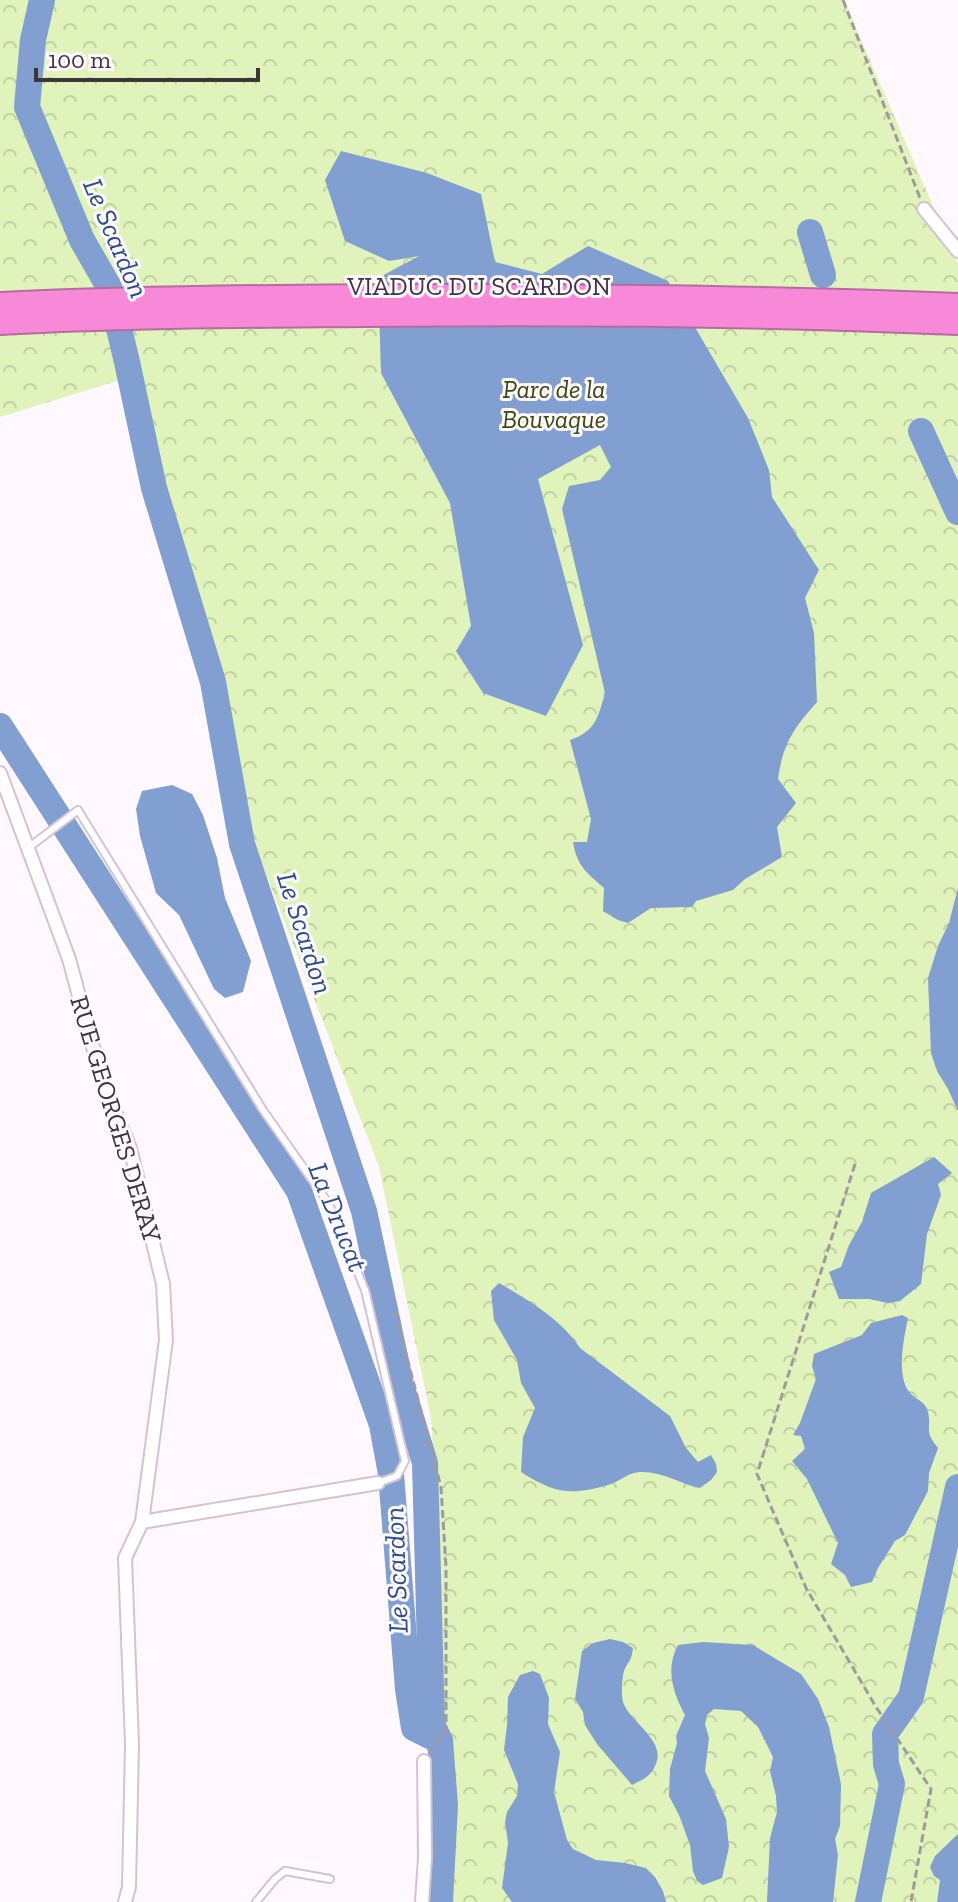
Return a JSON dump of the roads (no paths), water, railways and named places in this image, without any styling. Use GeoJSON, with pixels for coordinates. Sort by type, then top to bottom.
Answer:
{"type":"FeatureCollection","features":[{"type":"Feature","properties":{"kind":"highway","name":"VIADUC DU SCARDON"},"geometry":{"type":"LineString","coordinates":[[0,304],[461,296],[732,297],[958,305]]}},
{"type":"Feature","properties":{"kind":"highway","name":"VIADUC DU SCARDON"},"geometry":{"type":"LineString","coordinates":[[0,323],[211,316],[533,313],[733,315],[958,323]]}},
{"type":"Feature","properties":{"kind":"street"},"geometry":{"type":"LineString","coordinates":[[924,209],[958,251]]}},
{"type":"Feature","properties":{"kind":"street","name":"RUE GEORGES DERAY"},"geometry":{"type":"LineString","coordinates":[[0,773],[69,959],[102,1080],[130,1148],[163,1284],[166,1340],[142,1522],[125,1558],[132,1744],[129,1887],[125,1902]]}},
{"type":"Feature","properties":{"kind":"street"},"geometry":{"type":"LineString","coordinates":[[142,1522],[378,1483]]}},
{"type":"Feature","properties":{"kind":"street"},"geometry":{"type":"LineString","coordinates":[[422,1902],[424,1761]]}},
{"type":"Feature","properties":{"kind":"lane"},"geometry":{"type":"LineString","coordinates":[[28,848],[78,810],[263,1110],[329,1204],[365,1290],[405,1461],[397,1476],[378,1483]]}},
{"type":"Feature","properties":{"kind":"lane"},"geometry":{"type":"LineString","coordinates":[[256,1902],[285,1871],[330,1879]]}},
{"type":"Feature","properties":{"kind":"water"},"geometry":{"type":"Polygon","coordinates":[[[341,151],[427,173],[481,194],[495,262],[542,274],[588,246],[668,281],[748,418],[769,470],[772,497],[819,570],[805,598],[814,633],[817,702],[791,737],[780,766],[778,779],[796,803],[777,827],[782,857],[745,879],[733,890],[696,901],[692,907],[651,908],[628,923],[603,911],[604,888],[583,868],[577,857],[573,842],[587,842],[591,819],[570,740],[591,728],[605,693],[562,509],[569,486],[600,480],[611,467],[600,445],[538,479],[583,645],[546,716],[483,693],[456,651],[471,626],[450,503],[381,373],[378,278],[419,256],[389,261],[345,241],[325,180],[341,151]]]}},
{"type":"Feature","properties":{"kind":"water"},"geometry":{"type":"Polygon","coordinates":[[[172,785],[192,794],[203,815],[217,858],[225,898],[251,961],[243,992],[225,998],[214,989],[179,915],[156,893],[140,836],[136,809],[142,791],[172,785]]]}},
{"type":"Feature","properties":{"kind":"water"},"geometry":{"type":"Polygon","coordinates":[[[958,888],[958,1111],[931,1053],[928,978],[949,923],[958,888]]]}},
{"type":"Feature","properties":{"kind":"water"},"geometry":{"type":"Polygon","coordinates":[[[934,1157],[952,1173],[938,1184],[941,1195],[927,1234],[921,1284],[900,1301],[839,1299],[829,1272],[841,1267],[862,1222],[871,1193],[934,1157]]]}},
{"type":"Feature","properties":{"kind":"water"},"geometry":{"type":"Polygon","coordinates":[[[499,1283],[543,1311],[580,1348],[670,1416],[686,1448],[698,1462],[711,1455],[717,1472],[711,1480],[700,1488],[640,1472],[611,1484],[564,1491],[544,1485],[521,1472],[523,1437],[535,1408],[521,1383],[517,1360],[494,1320],[491,1291],[499,1283]]]}},
{"type":"Feature","properties":{"kind":"water"},"geometry":{"type":"Polygon","coordinates":[[[902,1315],[908,1318],[902,1358],[903,1378],[911,1394],[927,1409],[929,1433],[938,1448],[929,1473],[928,1491],[905,1535],[895,1541],[872,1582],[851,1587],[845,1575],[831,1564],[838,1543],[807,1479],[792,1461],[805,1449],[801,1436],[793,1435],[816,1379],[812,1366],[814,1354],[862,1335],[871,1323],[902,1315]]]}},
{"type":"Feature","properties":{"kind":"water"},"geometry":{"type":"Polygon","coordinates":[[[610,1639],[633,1648],[623,1674],[623,1702],[652,1740],[658,1757],[653,1770],[632,1785],[597,1744],[585,1725],[583,1712],[575,1699],[582,1651],[593,1643],[610,1639]]]}},
{"type":"Feature","properties":{"kind":"water"},"geometry":{"type":"Polygon","coordinates":[[[703,1642],[753,1645],[801,1674],[818,1699],[829,1727],[841,1784],[833,1902],[767,1902],[770,1838],[777,1812],[770,1771],[773,1757],[758,1727],[741,1711],[714,1709],[707,1715],[705,1724],[709,1738],[705,1771],[726,1819],[729,1847],[722,1878],[703,1885],[697,1881],[690,1845],[669,1796],[676,1736],[685,1715],[674,1690],[671,1672],[678,1645],[703,1642]]]}},
{"type":"Feature","properties":{"kind":"water"},"geometry":{"type":"Polygon","coordinates":[[[533,1671],[540,1674],[549,1698],[548,1724],[560,1752],[554,1792],[567,1840],[573,1849],[596,1860],[646,1868],[655,1877],[666,1902],[512,1902],[502,1888],[508,1843],[505,1822],[517,1796],[518,1784],[504,1750],[508,1697],[520,1675],[533,1671]]]}},
{"type":"Feature","properties":{"kind":"water"},"geometry":{"type":"Polygon","coordinates":[[[958,1834],[958,1902],[937,1902],[940,1880],[930,1867],[935,1856],[958,1834]]]}},
{"type":"Feature","properties":{"kind":"waterway","name":"Le Scardon"},"geometry":{"type":"LineString","coordinates":[[42,0],[33,40],[27,107],[82,240],[109,287],[154,488],[213,682],[242,844],[364,1211],[401,1385],[425,1463],[432,1724],[440,1741],[445,1805],[440,1902]]}},
{"type":"Feature","properties":{"kind":"waterway"},"geometry":{"type":"LineString","coordinates":[[810,232],[823,275]]}},
{"type":"Feature","properties":{"kind":"waterway"},"geometry":{"type":"LineString","coordinates":[[921,431],[958,512]]}},
{"type":"Feature","properties":{"kind":"waterway","name":"La Drucat"},"geometry":{"type":"LineString","coordinates":[[0,726],[299,1191],[382,1425],[391,1474],[408,1689],[414,1728],[440,1741]]}},
{"type":"Feature","properties":{"kind":"waterway"},"geometry":{"type":"LineString","coordinates":[[868,1902],[892,1784],[886,1764],[885,1734],[911,1697],[958,1487]]}},
{"type":"Feature","properties":{"kind":"park label","name":"Parc de la Bouvaque"},"geometry":{"type":"Point","coordinates":[554,404]}}]}
